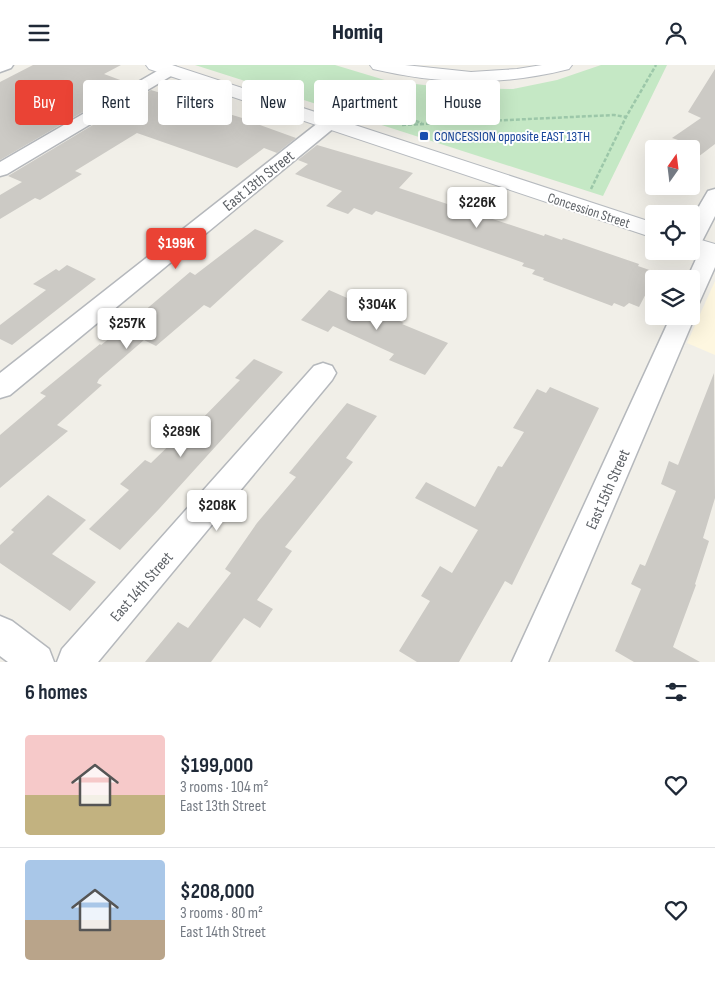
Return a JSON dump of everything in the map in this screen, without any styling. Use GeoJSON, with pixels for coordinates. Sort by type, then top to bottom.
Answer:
{"type":"FeatureCollection","features":[{"type":"Feature","properties":{"kind":"main road"},"geometry":{"type":"LineString","coordinates":[[379,65],[431,75],[468,78],[524,74],[563,65]]}},
{"type":"Feature","properties":{"kind":"main road","name":"Concession Street"},"geometry":{"type":"LineString","coordinates":[[163,68],[314,118]]}},
{"type":"Feature","properties":{"kind":"main road","name":"Concession Street"},"geometry":{"type":"LineString","coordinates":[[334,125],[645,228]]}},
{"type":"Feature","properties":{"kind":"street"},"geometry":{"type":"LineString","coordinates":[[0,67],[5,65]]}},
{"type":"Feature","properties":{"kind":"street"},"geometry":{"type":"LineString","coordinates":[[0,170],[163,68]]}},
{"type":"Feature","properties":{"kind":"street","name":"East 13th Street"},"geometry":{"type":"LineString","coordinates":[[0,388],[326,125]]}},
{"type":"Feature","properties":{"kind":"street"},"geometry":{"type":"LineString","coordinates":[[697,270],[715,195]]}},
{"type":"Feature","properties":{"kind":"street","name":"East 15th Street"},"geometry":{"type":"LineString","coordinates":[[530,662],[679,325]]}},
{"type":"Feature","properties":{"kind":"street","name":"East 14th Street"},"geometry":{"type":"LineString","coordinates":[[75,662],[323,373]]}},
{"type":"Feature","properties":{"kind":"street"},"geometry":{"type":"LineString","coordinates":[[0,633],[36,662]]}},
{"type":"Feature","properties":{"kind":"path"},"geometry":{"type":"LineString","coordinates":[[588,194],[626,117],[656,65]]}},
{"type":"Feature","properties":{"kind":"path"},"geometry":{"type":"LineString","coordinates":[[416,124],[614,115],[626,117]]}},
{"type":"Feature","properties":{"kind":"path"},"geometry":{"type":"LineString","coordinates":[[416,121],[424,124]]}},
{"type":"Feature","properties":{"kind":"shaded area"},"geometry":{"type":"Polygon","coordinates":[[[715,281],[715,355],[687,343],[695,325],[700,325],[700,314],[715,281]]]}},
{"type":"Feature","properties":{"kind":"green space"},"geometry":{"type":"Polygon","coordinates":[[[195,65],[335,65],[385,80],[314,80],[314,103],[304,100],[304,80],[242,80],[195,65]]]}},
{"type":"Feature","properties":{"kind":"green space"},"geometry":{"type":"Polygon","coordinates":[[[601,65],[667,65],[603,196],[382,125],[416,125],[416,84],[426,85],[426,125],[500,125],[500,89],[513,89],[557,80],[601,65]]]}},
{"type":"Feature","properties":{"kind":"building"},"geometry":{"type":"Polygon","coordinates":[[[33,65],[121,65],[104,74],[120,80],[83,80],[83,112],[73,118],[73,80],[15,80],[15,125],[60,125],[0,160],[0,82],[33,65]]]}},
{"type":"Feature","properties":{"kind":"building"},"geometry":{"type":"Polygon","coordinates":[[[715,69],[715,144],[700,155],[700,140],[678,140],[672,138],[701,118],[688,112],[715,69]]]}},
{"type":"Feature","properties":{"kind":"building"},"geometry":{"type":"Polygon","coordinates":[[[151,90],[158,92],[158,125],[232,125],[232,115],[242,118],[242,125],[260,125],[296,138],[277,153],[264,148],[237,168],[137,133],[75,171],[82,174],[40,200],[35,198],[0,219],[0,195],[22,182],[8,176],[93,125],[148,125],[148,92],[151,90]]]}},
{"type":"Feature","properties":{"kind":"building"},"geometry":{"type":"Polygon","coordinates":[[[317,145],[413,173],[399,188],[544,236],[545,234],[562,240],[563,238],[639,264],[638,266],[649,270],[645,270],[645,296],[639,307],[629,303],[624,307],[614,303],[612,306],[543,280],[544,278],[532,274],[535,270],[522,266],[524,263],[434,231],[376,211],[372,215],[354,208],[348,214],[326,206],[342,191],[295,174],[308,164],[298,160],[317,145]]]}},
{"type":"Feature","properties":{"kind":"building"},"geometry":{"type":"Polygon","coordinates":[[[255,229],[284,241],[210,308],[204,305],[156,346],[144,340],[99,379],[97,383],[102,385],[57,425],[68,431],[0,488],[0,435],[46,396],[40,393],[143,312],[190,272],[195,275],[255,229]]]}},
{"type":"Feature","properties":{"kind":"building"},"geometry":{"type":"Polygon","coordinates":[[[67,265],[96,279],[12,345],[0,339],[0,325],[46,290],[33,284],[56,269],[59,271],[67,265]]]}},
{"type":"Feature","properties":{"kind":"building"},"geometry":{"type":"Polygon","coordinates":[[[329,290],[448,343],[425,375],[389,360],[394,354],[333,326],[328,332],[301,320],[329,290]]]}},
{"type":"Feature","properties":{"kind":"building"},"geometry":{"type":"Polygon","coordinates":[[[254,359],[283,372],[120,550],[89,529],[129,490],[120,484],[145,460],[151,463],[190,425],[194,427],[240,380],[235,378],[254,359]]]}},
{"type":"Feature","properties":{"kind":"building"},"geometry":{"type":"Polygon","coordinates":[[[714,373],[715,498],[703,538],[709,541],[696,585],[673,647],[700,662],[634,662],[615,651],[641,589],[631,584],[640,564],[645,566],[676,491],[661,484],[669,461],[678,465],[714,373]]]}},
{"type":"Feature","properties":{"kind":"building"},"geometry":{"type":"Polygon","coordinates":[[[550,387],[599,408],[512,585],[505,581],[459,662],[417,662],[399,651],[430,601],[421,596],[440,566],[452,573],[478,530],[415,498],[426,482],[475,507],[498,466],[502,467],[524,432],[513,428],[537,389],[546,393],[550,387]]]}},
{"type":"Feature","properties":{"kind":"building"},"geometry":{"type":"Polygon","coordinates":[[[347,403],[377,416],[346,458],[353,462],[285,547],[292,551],[257,600],[273,609],[260,628],[244,618],[211,662],[145,662],[178,622],[188,628],[231,573],[225,569],[257,523],[296,477],[289,473],[347,403]]]}},
{"type":"Feature","properties":{"kind":"building"},"geometry":{"type":"Polygon","coordinates":[[[48,495],[86,520],[52,554],[96,582],[70,611],[0,563],[0,545],[14,532],[11,530],[48,495]]]}},
{"type":"Feature","properties":{"kind":"place","name":"CONCESSION opposite EAST 13TH"},"geometry":{"type":"Point","coordinates":[424,136]}}]}
